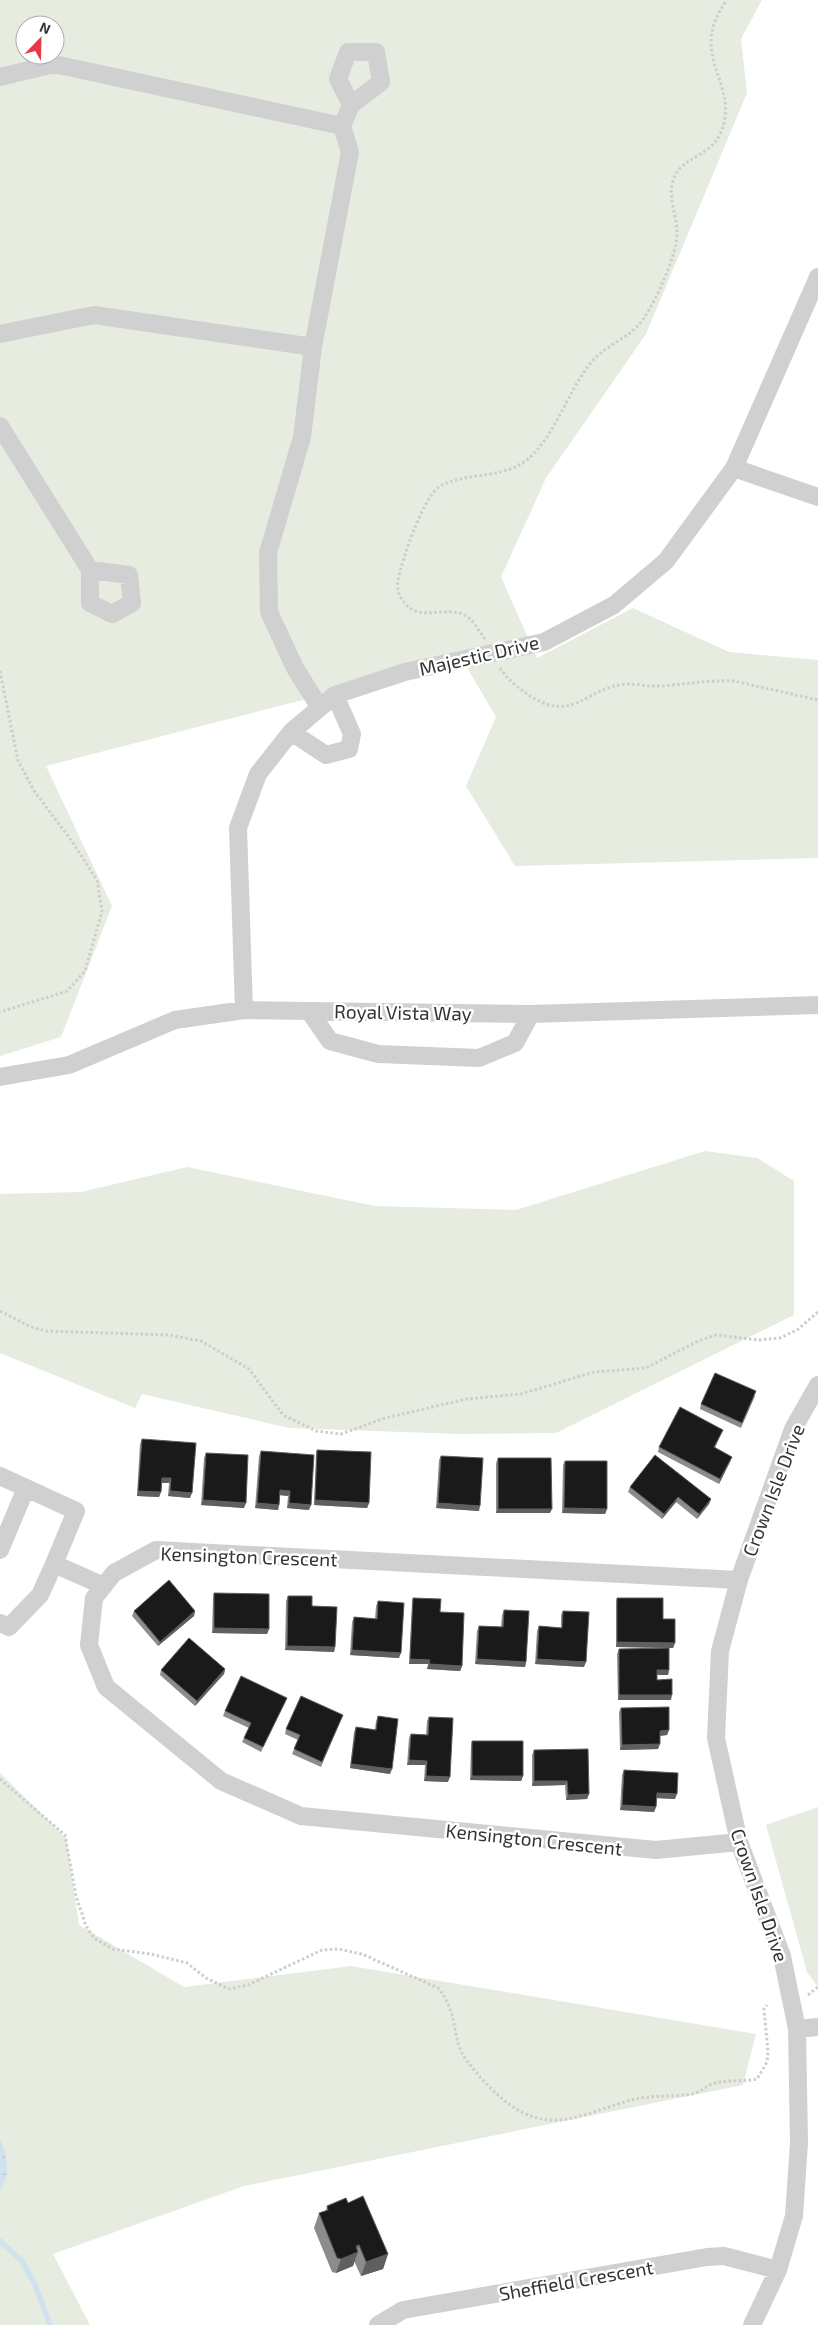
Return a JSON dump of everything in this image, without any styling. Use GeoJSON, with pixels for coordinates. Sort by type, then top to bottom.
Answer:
{"type":"FeatureCollection","features":[{"type":"Feature","properties":{"kind":"street"},"geometry":{"type":"LineString","coordinates":[[0,77],[54,64],[342,126]]}},
{"type":"Feature","properties":{"kind":"street"},"geometry":{"type":"LineString","coordinates":[[320,708],[295,668],[269,612],[268,552],[302,437],[313,347],[350,152],[342,126],[351,105]]}},
{"type":"Feature","properties":{"kind":"street","name":"Majestic Drive"},"geometry":{"type":"LineString","coordinates":[[244,1010],[238,828],[258,774],[291,732],[335,695],[405,672],[544,642],[614,605],[666,560],[734,468],[818,277]]}},
{"type":"Feature","properties":{"kind":"street"},"geometry":{"type":"LineString","coordinates":[[0,334],[94,314],[313,347]]}},
{"type":"Feature","properties":{"kind":"street"},"geometry":{"type":"LineString","coordinates":[[0,426],[90,570]]}},
{"type":"Feature","properties":{"kind":"street"},"geometry":{"type":"LineString","coordinates":[[734,468],[818,497]]}},
{"type":"Feature","properties":{"kind":"street"},"geometry":{"type":"LineString","coordinates":[[291,732],[326,755],[349,749],[352,734],[335,695]]}},
{"type":"Feature","properties":{"kind":"street","name":"Royal Vista Way"},"geometry":{"type":"LineString","coordinates":[[0,1077],[69,1065],[175,1020],[244,1010],[531,1014],[818,1005]]}},
{"type":"Feature","properties":{"kind":"street"},"geometry":{"type":"LineString","coordinates":[[309,1011],[330,1041],[378,1054],[479,1058],[515,1042],[531,1014]]}},
{"type":"Feature","properties":{"kind":"street","name":"Crown Isle Drive"},"geometry":{"type":"LineString","coordinates":[[752,2325],[778,2270],[794,2216],[799,2142],[797,2029],[782,1956],[739,1842],[716,1738],[720,1651],[739,1580],[793,1429],[818,1386]]}},
{"type":"Feature","properties":{"kind":"street"},"geometry":{"type":"LineString","coordinates":[[0,1476],[76,1511],[40,1595],[9,1627],[0,1623]]}},
{"type":"Feature","properties":{"kind":"street"},"geometry":{"type":"LineString","coordinates":[[0,1550],[26,1488]]}},
{"type":"Feature","properties":{"kind":"street","name":"Kensington Crescent"},"geometry":{"type":"LineString","coordinates":[[739,1580],[156,1550],[114,1573],[94,1598],[89,1645],[106,1687],[221,1781],[300,1816],[656,1850],[739,1842]]}},
{"type":"Feature","properties":{"kind":"street"},"geometry":{"type":"LineString","coordinates":[[54,1564],[104,1586]]}},
{"type":"Feature","properties":{"kind":"street"},"geometry":{"type":"LineString","coordinates":[[797,2029],[818,2027]]}},
{"type":"Feature","properties":{"kind":"street","name":"Sheffield Crescent"},"geometry":{"type":"LineString","coordinates":[[378,2325],[403,2310],[707,2257],[724,2256],[778,2270]]}},
{"type":"Feature","properties":{"kind":"path"},"geometry":{"type":"LineString","coordinates":[[485,639],[472,620],[465,614],[455,612],[423,614],[411,610],[403,601],[397,584],[406,552],[434,489],[444,484],[502,472],[530,458],[555,422],[589,365],[597,356],[634,330],[644,317],[674,249],[677,231],[672,188],[674,178],[680,168],[712,147],[720,136],[724,122],[724,97],[710,45],[716,18],[727,0]]}},
{"type":"Feature","properties":{"kind":"path"},"geometry":{"type":"LineString","coordinates":[[499,666],[504,674],[538,701],[563,707],[619,686],[660,686],[722,680],[818,700]]}},
{"type":"Feature","properties":{"kind":"path"},"geometry":{"type":"LineString","coordinates":[[0,671],[18,761],[35,792],[71,840],[97,880],[102,911],[85,971],[67,991],[0,1012]]}},
{"type":"Feature","properties":{"kind":"path"},"geometry":{"type":"LineString","coordinates":[[0,1311],[31,1327],[46,1331],[169,1335],[201,1341],[249,1369],[283,1415],[316,1431],[340,1434],[386,1418],[467,1399],[520,1394],[594,1372],[646,1368],[698,1341],[716,1335],[759,1340],[780,1338],[798,1330],[818,1312]]}},
{"type":"Feature","properties":{"kind":"path"},"geometry":{"type":"LineString","coordinates":[[0,1779],[65,1835],[76,1896],[86,1926],[94,1938],[113,1949],[151,1954],[187,1963],[206,1978],[229,1989],[248,1985],[322,1950],[338,1948],[362,1954],[438,1988],[447,1998],[453,2012],[460,2050],[467,2061],[498,2094],[517,2110],[530,2116],[544,2120],[560,2120],[637,2099],[694,2094],[713,2084],[757,2079],[767,2062],[764,2009],[768,2005]]}},
{"type":"Feature","properties":{"kind":"path"},"geometry":{"type":"LineString","coordinates":[[808,1996],[818,1987]]}},
{"type":"Feature","properties":{"kind":"shaded area"},"geometry":{"type":"Polygon","coordinates":[[[0,0],[762,0],[741,39],[747,93],[646,334],[546,478],[501,577],[537,658],[633,608],[729,652],[818,660],[818,858],[515,866],[466,786],[496,717],[462,659],[46,766],[112,906],[61,1037],[0,1056],[0,0]]]}},
{"type":"Feature","properties":{"kind":"shaded area"},"geometry":{"type":"Polygon","coordinates":[[[705,1151],[757,1158],[794,1181],[794,1315],[556,1433],[460,1434],[289,1428],[142,1394],[135,1408],[0,1353],[0,1194],[81,1192],[187,1167],[375,1206],[516,1210],[705,1151]]]}},
{"type":"Feature","properties":{"kind":"shaded area"},"geometry":{"type":"Polygon","coordinates":[[[0,1773],[66,1838],[79,1925],[184,1987],[351,1966],[756,2034],[743,2085],[244,2186],[53,2254],[90,2325],[0,2325],[0,1773]]]}},
{"type":"Feature","properties":{"kind":"shaded area"},"geometry":{"type":"Polygon","coordinates":[[[818,1807],[818,1987],[807,1972],[766,1825],[818,1807]]]}},
{"type":"Feature","properties":{"kind":"water"},"geometry":{"type":"Polygon","coordinates":[[[0,2139],[5,2153],[7,2172],[0,2191],[0,2139]]]}},
{"type":"Feature","properties":{"kind":"building"},"geometry":{"type":"Polygon","coordinates":[[[715,1373],[756,1391],[742,1423],[701,1404],[715,1373]]]}},
{"type":"Feature","properties":{"kind":"building"},"geometry":{"type":"Polygon","coordinates":[[[680,1407],[723,1430],[714,1447],[732,1457],[720,1479],[659,1447],[680,1407]]]}},
{"type":"Feature","properties":{"kind":"building"},"geometry":{"type":"Polygon","coordinates":[[[142,1439],[196,1443],[192,1493],[170,1491],[171,1478],[162,1478],[161,1492],[138,1491],[142,1439]]]}},
{"type":"Feature","properties":{"kind":"building"},"geometry":{"type":"Polygon","coordinates":[[[317,1450],[371,1452],[369,1503],[315,1500],[317,1450]]]}},
{"type":"Feature","properties":{"kind":"building"},"geometry":{"type":"Polygon","coordinates":[[[261,1451],[314,1455],[311,1505],[289,1503],[290,1491],[280,1490],[279,1505],[257,1503],[261,1451]]]}},
{"type":"Feature","properties":{"kind":"building"},"geometry":{"type":"Polygon","coordinates":[[[206,1453],[248,1455],[246,1503],[203,1500],[206,1453]]]}},
{"type":"Feature","properties":{"kind":"building"},"geometry":{"type":"Polygon","coordinates":[[[655,1455],[711,1499],[699,1514],[678,1497],[664,1514],[630,1487],[655,1455]]]}},
{"type":"Feature","properties":{"kind":"building"},"geometry":{"type":"Polygon","coordinates":[[[441,1456],[483,1458],[480,1506],[438,1503],[441,1456]]]}},
{"type":"Feature","properties":{"kind":"building"},"geometry":{"type":"Polygon","coordinates":[[[498,1458],[551,1458],[552,1509],[498,1509],[498,1458]]]}},
{"type":"Feature","properties":{"kind":"building"},"geometry":{"type":"Polygon","coordinates":[[[565,1461],[607,1461],[607,1509],[564,1508],[565,1461]]]}},
{"type":"Feature","properties":{"kind":"building"},"geometry":{"type":"Polygon","coordinates":[[[169,1580],[195,1611],[160,1642],[134,1611],[169,1580]]]}},
{"type":"Feature","properties":{"kind":"building"},"geometry":{"type":"Polygon","coordinates":[[[214,1593],[269,1594],[269,1629],[214,1628],[214,1593]]]}},
{"type":"Feature","properties":{"kind":"building"},"geometry":{"type":"Polygon","coordinates":[[[288,1596],[312,1596],[312,1606],[337,1607],[335,1647],[287,1646],[288,1596]]]}},
{"type":"Feature","properties":{"kind":"building"},"geometry":{"type":"Polygon","coordinates":[[[413,1598],[441,1599],[440,1612],[464,1613],[462,1666],[429,1664],[430,1660],[410,1659],[413,1598]]]}},
{"type":"Feature","properties":{"kind":"building"},"geometry":{"type":"Polygon","coordinates":[[[617,1598],[663,1598],[663,1619],[675,1619],[675,1643],[617,1642],[617,1598]]]}},
{"type":"Feature","properties":{"kind":"building"},"geometry":{"type":"Polygon","coordinates":[[[378,1601],[404,1603],[401,1653],[352,1650],[354,1617],[377,1619],[378,1601]]]}},
{"type":"Feature","properties":{"kind":"building"},"geometry":{"type":"Polygon","coordinates":[[[504,1610],[529,1611],[526,1662],[477,1659],[479,1626],[503,1627],[504,1610]]]}},
{"type":"Feature","properties":{"kind":"building"},"geometry":{"type":"Polygon","coordinates":[[[563,1611],[589,1612],[586,1662],[537,1659],[539,1626],[562,1628],[563,1611]]]}},
{"type":"Feature","properties":{"kind":"building"},"geometry":{"type":"Polygon","coordinates":[[[189,1638],[225,1669],[197,1701],[161,1670],[189,1638]]]}},
{"type":"Feature","properties":{"kind":"building"},"geometry":{"type":"Polygon","coordinates":[[[669,1648],[669,1670],[657,1670],[657,1680],[672,1679],[672,1695],[619,1695],[619,1649],[669,1648]]]}},
{"type":"Feature","properties":{"kind":"building"},"geometry":{"type":"Polygon","coordinates":[[[241,1676],[287,1698],[263,1747],[244,1738],[251,1723],[225,1711],[241,1676]]]}},
{"type":"Feature","properties":{"kind":"building"},"geometry":{"type":"Polygon","coordinates":[[[301,1696],[343,1715],[322,1762],[294,1749],[300,1735],[286,1729],[301,1696]]]}},
{"type":"Feature","properties":{"kind":"building"},"geometry":{"type":"Polygon","coordinates":[[[669,1707],[669,1730],[660,1731],[660,1744],[622,1745],[621,1708],[669,1707]]]}},
{"type":"Feature","properties":{"kind":"building"},"geometry":{"type":"Polygon","coordinates":[[[378,1716],[398,1719],[392,1769],[351,1764],[356,1727],[376,1730],[378,1716]]]}},
{"type":"Feature","properties":{"kind":"building"},"geometry":{"type":"Polygon","coordinates":[[[429,1717],[453,1718],[450,1777],[426,1776],[427,1761],[409,1760],[411,1734],[428,1735],[429,1717]]]}},
{"type":"Feature","properties":{"kind":"building"},"geometry":{"type":"Polygon","coordinates":[[[472,1741],[523,1741],[523,1776],[472,1776],[472,1741]]]}},
{"type":"Feature","properties":{"kind":"building"},"geometry":{"type":"Polygon","coordinates":[[[588,1749],[589,1794],[568,1795],[567,1781],[534,1781],[534,1750],[588,1749]]]}},
{"type":"Feature","properties":{"kind":"building"},"geometry":{"type":"Polygon","coordinates":[[[624,1770],[678,1773],[677,1794],[657,1793],[656,1807],[622,1805],[624,1770]]]}},
{"type":"Feature","properties":{"kind":"building"},"geometry":{"type":"Polygon","coordinates":[[[363,2196],[388,2254],[366,2262],[359,2245],[356,2246],[358,2252],[341,2259],[337,2258],[319,2213],[328,2210],[327,2206],[346,2198],[348,2203],[363,2196]]]}},
{"type":"Feature","properties":{"kind":"waterway"},"geometry":{"type":"LineString","coordinates":[[0,2241],[21,2260],[34,2282],[50,2325]]}}]}
